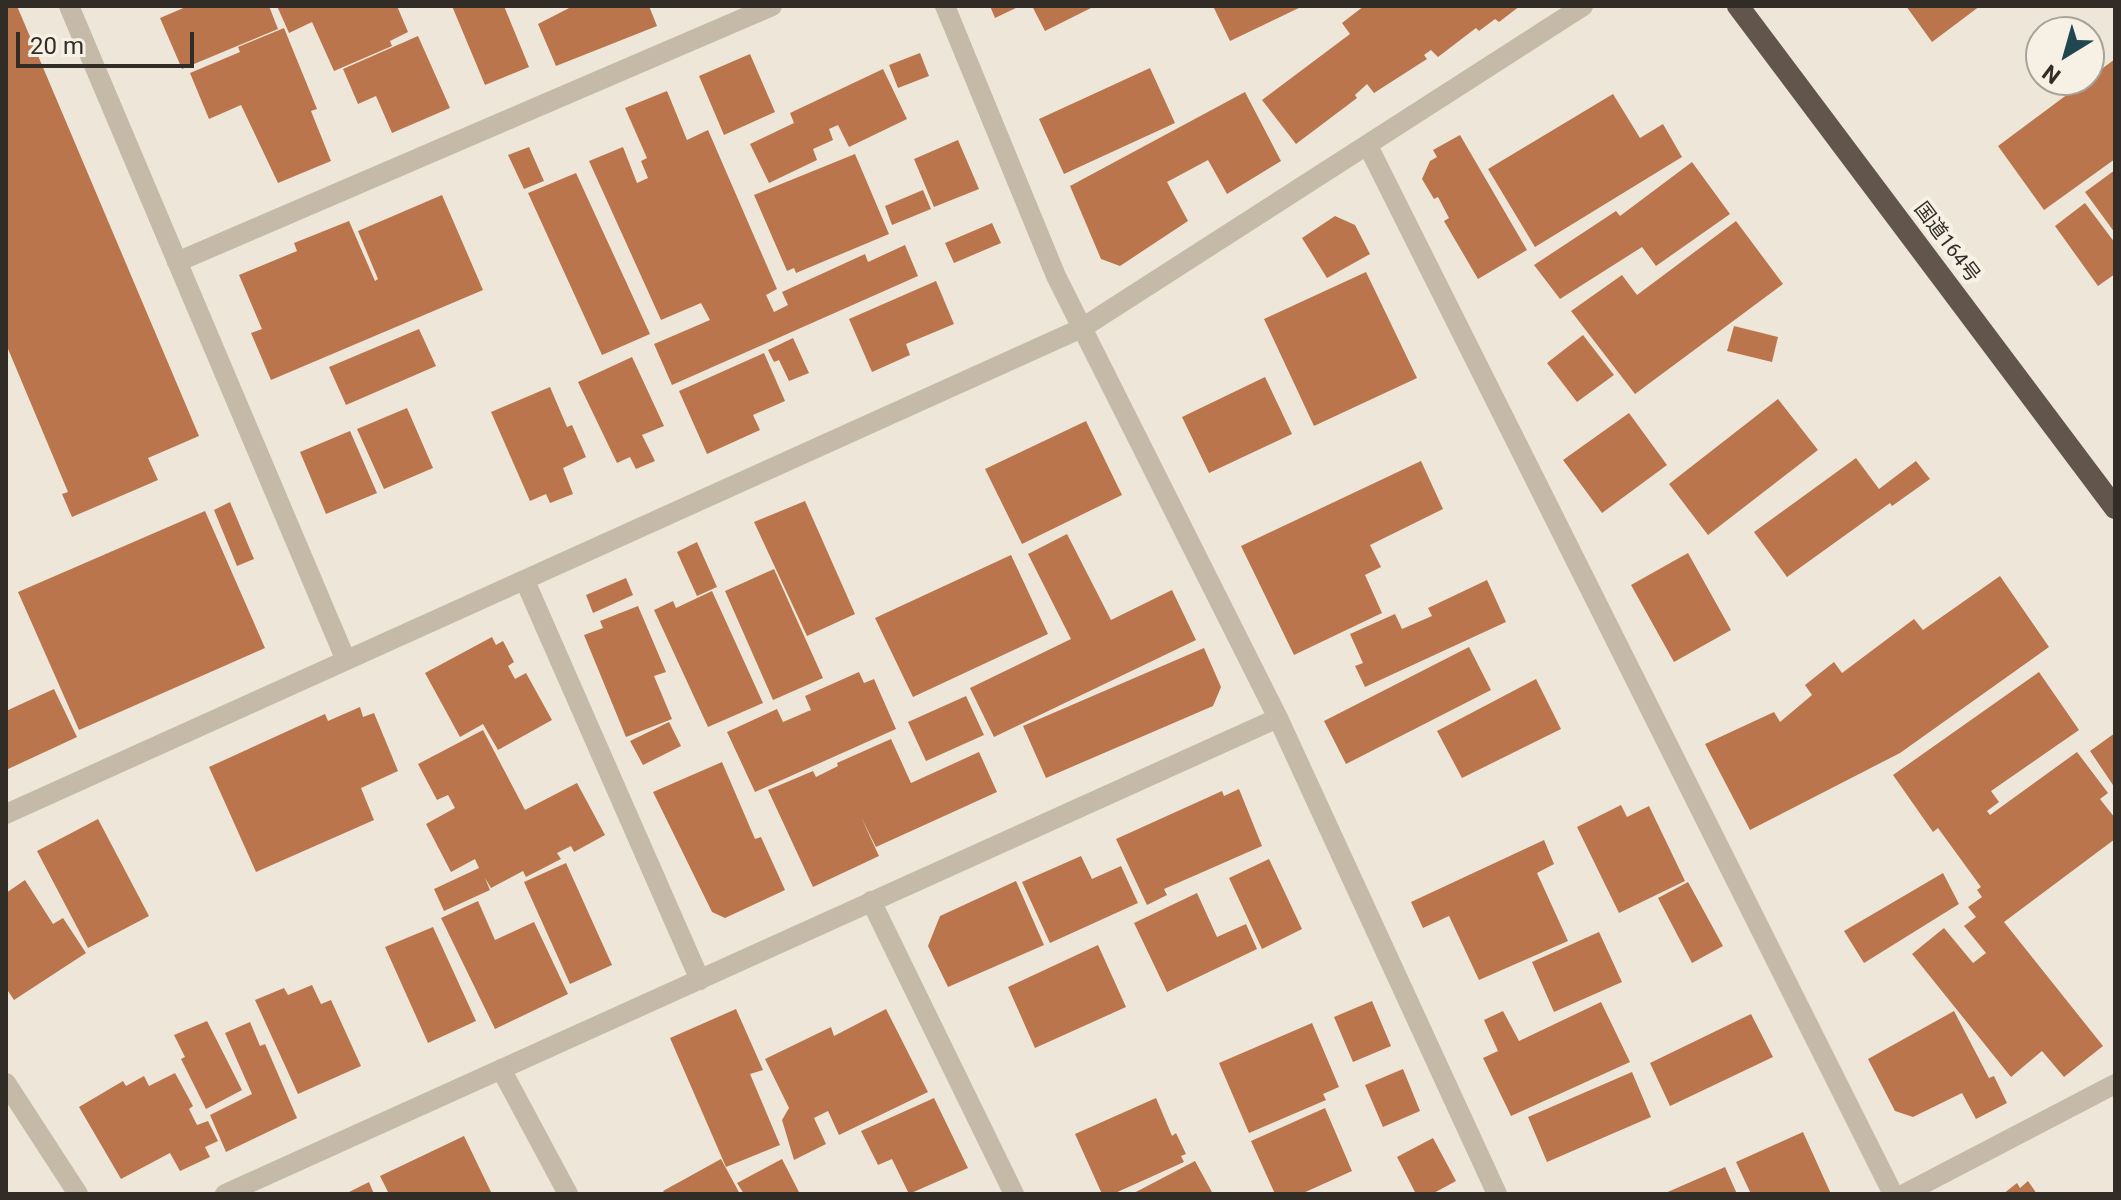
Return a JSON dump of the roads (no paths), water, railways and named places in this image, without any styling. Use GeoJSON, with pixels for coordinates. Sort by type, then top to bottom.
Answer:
{"type":"FeatureCollection","features":[{"type":"Feature","properties":{"kind":"highway","name":"国道164号"},"geometry":{"type":"LineString","coordinates":[[1738,6],[2115,508]]}},
{"type":"Feature","properties":{"kind":"street"},"geometry":{"type":"LineString","coordinates":[[69,6],[345,658]]}},
{"type":"Feature","properties":{"kind":"street"},"geometry":{"type":"LineString","coordinates":[[177,262],[772,6]]}},
{"type":"Feature","properties":{"kind":"street"},"geometry":{"type":"LineString","coordinates":[[945,6],[1056,276],[1278,718],[1497,1194]]}},
{"type":"Feature","properties":{"kind":"street"},"geometry":{"type":"LineString","coordinates":[[6,814],[345,658],[525,581],[1082,328],[1583,6]]}},
{"type":"Feature","properties":{"kind":"street"},"geometry":{"type":"LineString","coordinates":[[1368,146],[1893,1194]]}},
{"type":"Feature","properties":{"kind":"street"},"geometry":{"type":"LineString","coordinates":[[525,581],[700,980]]}},
{"type":"Feature","properties":{"kind":"street"},"geometry":{"type":"LineString","coordinates":[[225,1194],[1278,718]]}},
{"type":"Feature","properties":{"kind":"street"},"geometry":{"type":"LineString","coordinates":[[871,901],[1014,1194]]}},
{"type":"Feature","properties":{"kind":"street"},"geometry":{"type":"LineString","coordinates":[[501,1069],[568,1194]]}},
{"type":"Feature","properties":{"kind":"street"},"geometry":{"type":"LineString","coordinates":[[6,1083],[78,1194]]}},
{"type":"Feature","properties":{"kind":"street"},"geometry":{"type":"LineString","coordinates":[[1904,1194],[2115,1084]]}}]}
